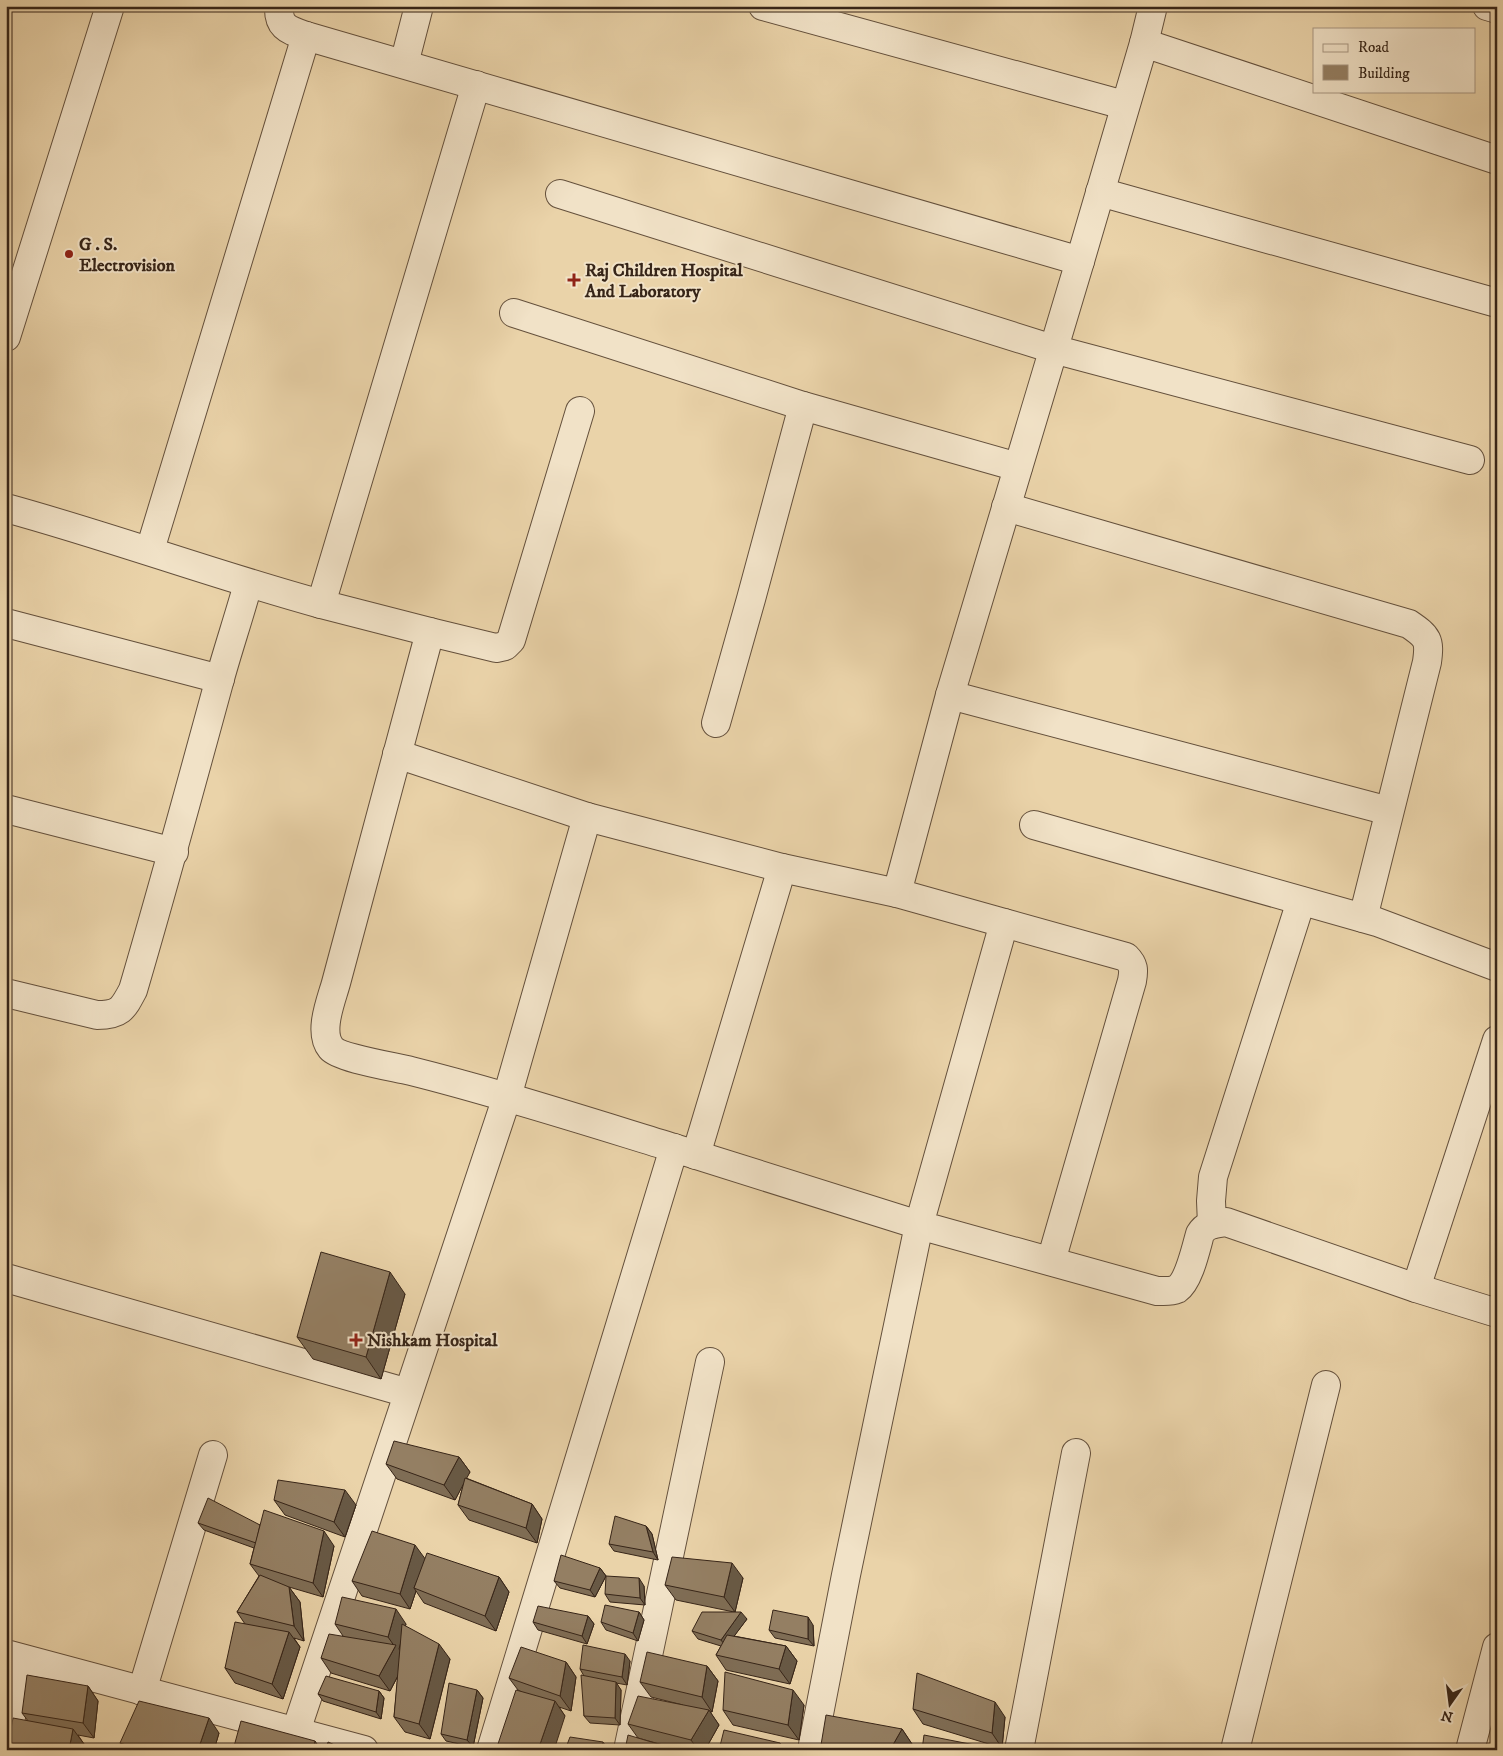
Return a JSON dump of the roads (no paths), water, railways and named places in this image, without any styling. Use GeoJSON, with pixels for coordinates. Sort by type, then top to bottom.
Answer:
{"type":"FeatureCollection","features":[{"type":"Feature","properties":{"kind":"street"},"geometry":{"type":"LineString","coordinates":[[6,337],[110,6]]}},
{"type":"Feature","properties":{"kind":"street"},"geometry":{"type":"LineString","coordinates":[[280,6],[280,20],[288,29],[306,36],[1080,261]]}},
{"type":"Feature","properties":{"kind":"street"},"geometry":{"type":"LineString","coordinates":[[404,64],[419,6]]}},
{"type":"Feature","properties":{"kind":"street"},"geometry":{"type":"LineString","coordinates":[[763,6],[1124,106]]}},
{"type":"Feature","properties":{"kind":"street"},"geometry":{"type":"LineString","coordinates":[[897,893],[950,695],[1080,261],[1144,43],[1153,6]]}},
{"type":"Feature","properties":{"kind":"street"},"geometry":{"type":"LineString","coordinates":[[1487,6],[1497,9]]}},
{"type":"Feature","properties":{"kind":"street"},"geometry":{"type":"LineString","coordinates":[[150,550],[306,36]]}},
{"type":"Feature","properties":{"kind":"street"},"geometry":{"type":"LineString","coordinates":[[1144,43],[1497,160]]}},
{"type":"Feature","properties":{"kind":"street"},"geometry":{"type":"LineString","coordinates":[[320,604],[476,85]]}},
{"type":"Feature","properties":{"kind":"street"},"geometry":{"type":"LineString","coordinates":[[1100,192],[1497,303]]}},
{"type":"Feature","properties":{"kind":"street"},"geometry":{"type":"LineString","coordinates":[[560,194],[1053,349],[1470,460]]}},
{"type":"Feature","properties":{"kind":"street"},"geometry":{"type":"LineString","coordinates":[[514,313],[803,406],[1018,467]]}},
{"type":"Feature","properties":{"kind":"street"},"geometry":{"type":"LineString","coordinates":[[716,723],[803,406]]}},
{"type":"Feature","properties":{"kind":"street"},"geometry":{"type":"LineString","coordinates":[[6,508],[150,550],[248,584],[496,648],[505,646],[511,640],[580,411]]}},
{"type":"Feature","properties":{"kind":"street"},"geometry":{"type":"LineString","coordinates":[[1006,506],[1409,624],[1422,633],[1429,646],[1427,662],[1362,918]]}},
{"type":"Feature","properties":{"kind":"street"},"geometry":{"type":"LineString","coordinates":[[6,993],[96,1015],[111,1015],[124,1008],[133,990],[174,852],[220,679],[248,584]]}},
{"type":"Feature","properties":{"kind":"street"},"geometry":{"type":"LineString","coordinates":[[6,622],[220,679]]}},
{"type":"Feature","properties":{"kind":"street"},"geometry":{"type":"LineString","coordinates":[[430,632],[324,1032],[326,1041],[333,1050],[348,1056],[410,1070],[507,1097],[919,1225],[1157,1291],[1170,1292],[1185,1282],[1204,1227],[1226,1222],[1416,1288],[1497,1313]]}},
{"type":"Feature","properties":{"kind":"street"},"geometry":{"type":"LineString","coordinates":[[950,695],[1389,811]]}},
{"type":"Feature","properties":{"kind":"street"},"geometry":{"type":"LineString","coordinates":[[397,754],[587,817],[782,868],[897,893],[1126,957],[1133,964],[1132,981],[1051,1261]]}},
{"type":"Feature","properties":{"kind":"street"},"geometry":{"type":"LineString","coordinates":[[6,809],[174,852]]}},
{"type":"Feature","properties":{"kind":"street"},"geometry":{"type":"LineString","coordinates":[[296,1731],[507,1097],[587,817]]}},
{"type":"Feature","properties":{"kind":"street"},"geometry":{"type":"LineString","coordinates":[[1034,825],[1362,918],[1497,967]]}},
{"type":"Feature","properties":{"kind":"street"},"geometry":{"type":"LineString","coordinates":[[491,1750],[685,1152],[782,868]]}},
{"type":"Feature","properties":{"kind":"street"},"geometry":{"type":"LineString","coordinates":[[1212,1224],[1213,1178],[1301,901]]}},
{"type":"Feature","properties":{"kind":"street"},"geometry":{"type":"LineString","coordinates":[[812,1750],[854,1536],[919,1225],[1004,923]]}},
{"type":"Feature","properties":{"kind":"street"},"geometry":{"type":"LineString","coordinates":[[1416,1288],[1497,1040]]}},
{"type":"Feature","properties":{"kind":"street"},"geometry":{"type":"LineString","coordinates":[[6,1278],[408,1393]]}},
{"type":"Feature","properties":{"kind":"street"},"geometry":{"type":"LineString","coordinates":[[628,1750],[710,1362]]}},
{"type":"Feature","properties":{"kind":"street"},"geometry":{"type":"LineString","coordinates":[[1235,1750],[1326,1385]]}},
{"type":"Feature","properties":{"kind":"street"},"geometry":{"type":"LineString","coordinates":[[1019,1750],[1076,1453]]}},
{"type":"Feature","properties":{"kind":"street"},"geometry":{"type":"LineString","coordinates":[[142,1691],[213,1455]]}},
{"type":"Feature","properties":{"kind":"street"},"geometry":{"type":"LineString","coordinates":[[1470,1750],[1497,1647]]}},
{"type":"Feature","properties":{"kind":"street"},"geometry":{"type":"LineString","coordinates":[[6,1737],[15,1657],[142,1691],[242,1730],[296,1731],[364,1750]]}},
{"type":"Feature","properties":{"kind":"place","name":"G . S. Electrovision"},"geometry":{"type":"Point","coordinates":[69,254]}},
{"type":"Feature","properties":{"kind":"place","name":"Raj Children Hospital And Laboratory"},"geometry":{"type":"Point","coordinates":[574,280]}},
{"type":"Feature","properties":{"kind":"place","name":"Nishkam Hospital"},"geometry":{"type":"Point","coordinates":[356,1340]}}]}
